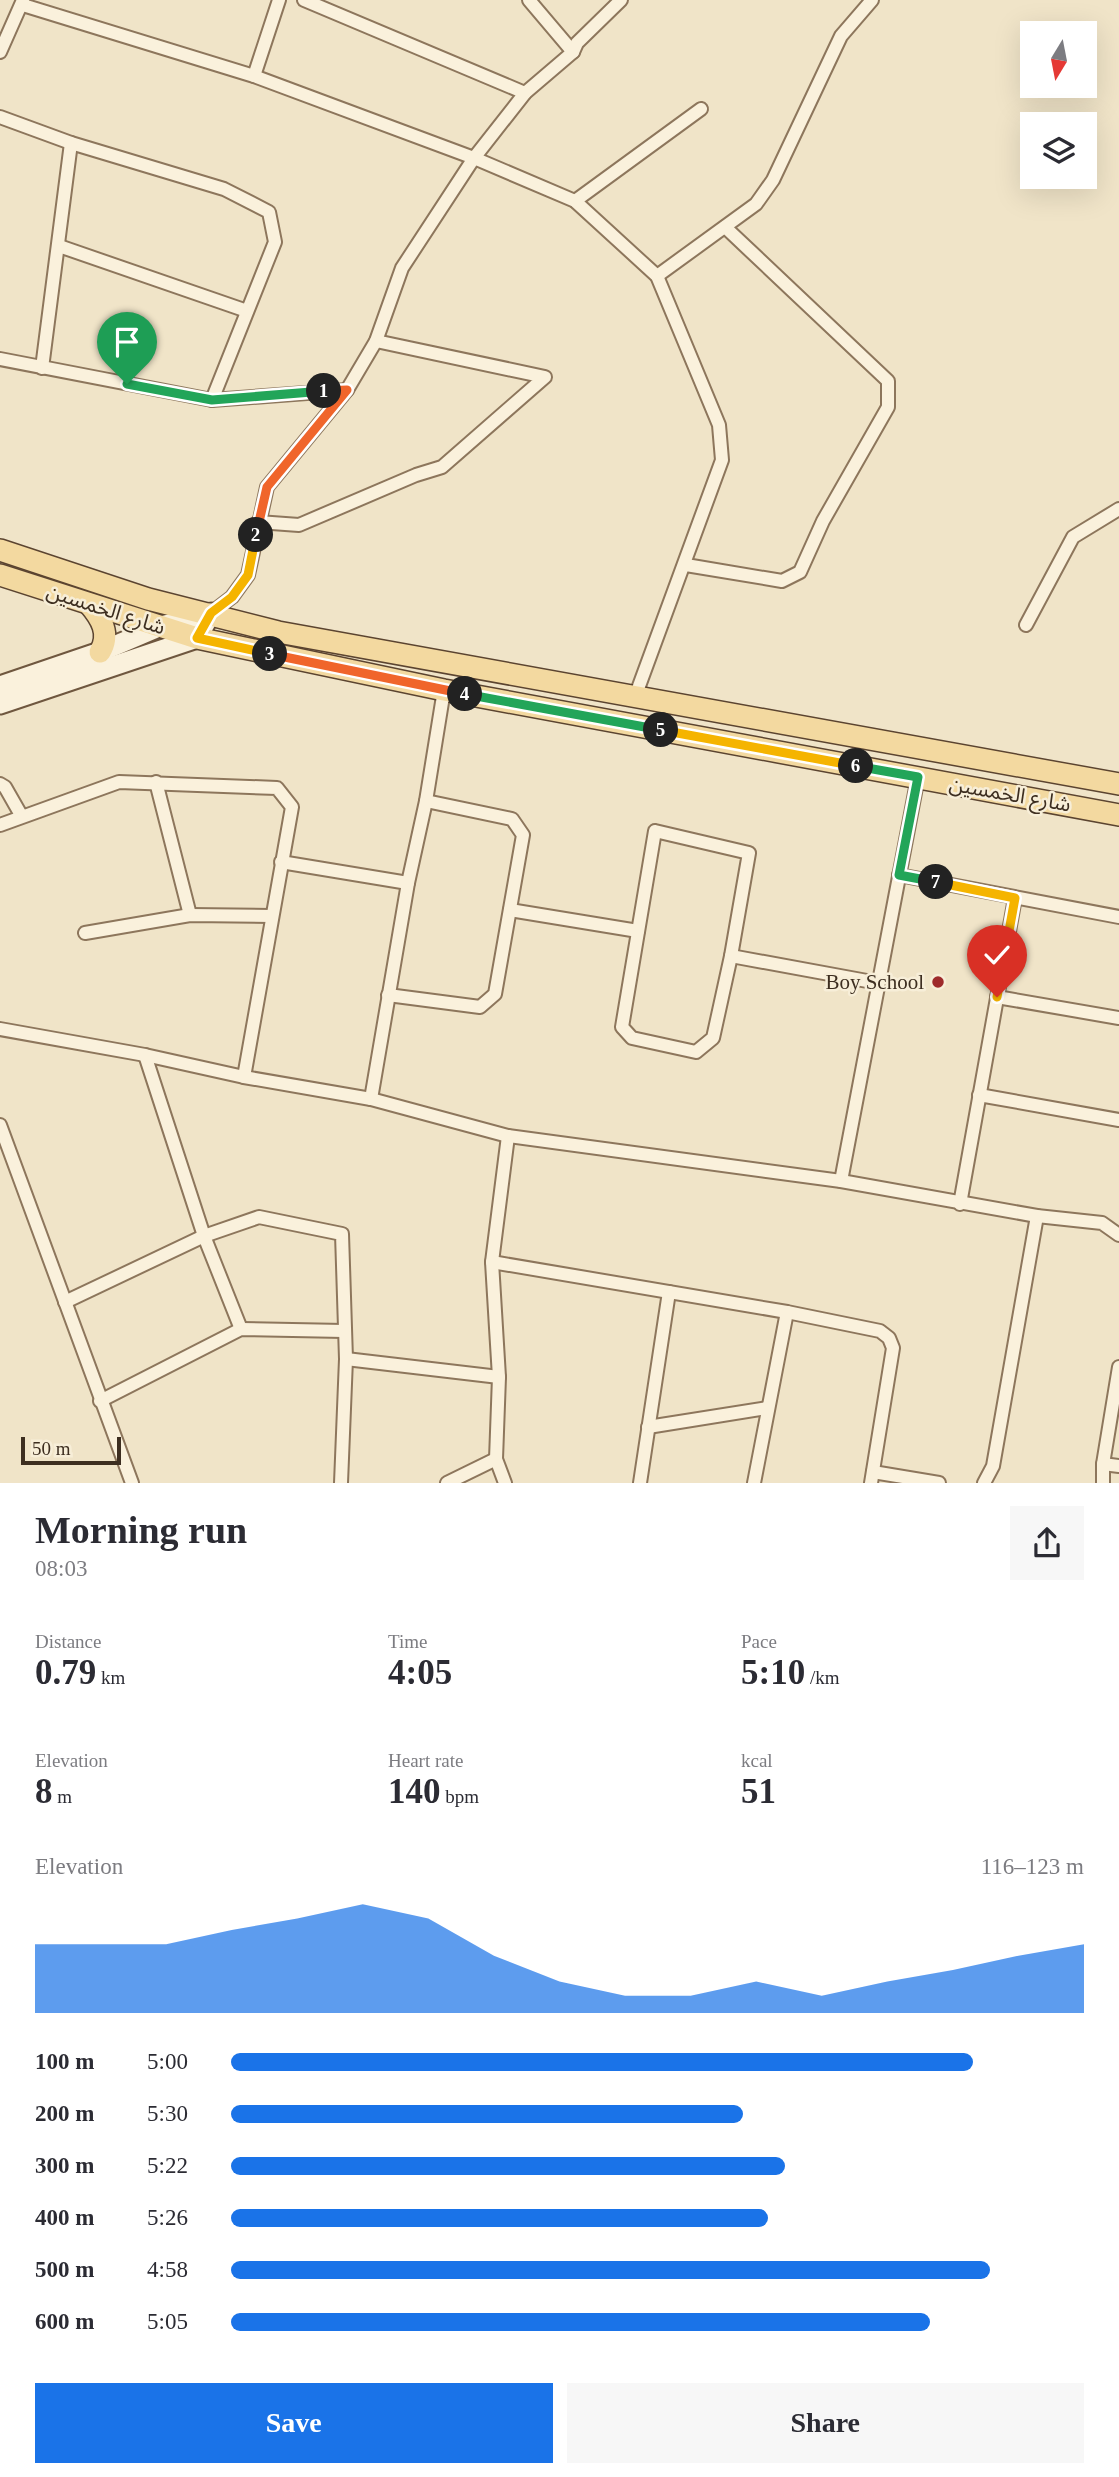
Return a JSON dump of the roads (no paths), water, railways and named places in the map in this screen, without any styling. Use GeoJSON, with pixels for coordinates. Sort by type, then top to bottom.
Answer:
{"type":"FeatureCollection","features":[{"type":"Feature","properties":{"kind":"main road","name":"شارع الخمسين"},"geometry":{"type":"LineString","coordinates":[[0,550],[148,599],[278,632],[1119,784]]}},
{"type":"Feature","properties":{"kind":"main road","name":"شارع الخمسين"},"geometry":{"type":"LineString","coordinates":[[0,575],[197,638],[444,690],[1119,815]]}},
{"type":"Feature","properties":{"kind":"main road"},"geometry":{"type":"LineString","coordinates":[[89,604],[100,617],[105,631],[100,652]]}},
{"type":"Feature","properties":{"kind":"street"},"geometry":{"type":"LineString","coordinates":[[254,76],[279,0]]}},
{"type":"Feature","properties":{"kind":"street"},"geometry":{"type":"LineString","coordinates":[[304,0],[525,93]]}},
{"type":"Feature","properties":{"kind":"street"},"geometry":{"type":"LineString","coordinates":[[529,0],[573,52]]}},
{"type":"Feature","properties":{"kind":"street"},"geometry":{"type":"LineString","coordinates":[[0,686],[100,652],[161,626],[211,613],[232,597],[248,575],[267,487],[347,390],[376,341],[402,268],[474,158],[525,93],[573,52],[577,43],[621,0]]}},
{"type":"Feature","properties":{"kind":"street"},"geometry":{"type":"LineString","coordinates":[[657,276],[755,204],[773,180],[841,36],[872,0]]}},
{"type":"Feature","properties":{"kind":"street"},"geometry":{"type":"LineString","coordinates":[[0,52],[23,2],[254,76],[474,158],[575,201],[657,276],[719,425],[722,460],[635,697]]}},
{"type":"Feature","properties":{"kind":"street"},"geometry":{"type":"LineString","coordinates":[[575,201],[701,109]]}},
{"type":"Feature","properties":{"kind":"street"},"geometry":{"type":"LineString","coordinates":[[0,117],[71,144],[224,189],[269,212],[275,242],[212,400]]}},
{"type":"Feature","properties":{"kind":"street"},"geometry":{"type":"LineString","coordinates":[[42,368],[71,144]]}},
{"type":"Feature","properties":{"kind":"street"},"geometry":{"type":"LineString","coordinates":[[685,565],[782,581],[800,572],[823,522],[888,407],[888,381],[725,227]]}},
{"type":"Feature","properties":{"kind":"street"},"geometry":{"type":"LineString","coordinates":[[59,246],[247,310]]}},
{"type":"Feature","properties":{"kind":"street"},"geometry":{"type":"LineString","coordinates":[[258,522],[299,525],[416,475],[442,467],[545,377],[376,341]]}},
{"type":"Feature","properties":{"kind":"street"},"geometry":{"type":"LineString","coordinates":[[0,359],[212,400],[347,390]]}},
{"type":"Feature","properties":{"kind":"street"},"geometry":{"type":"LineString","coordinates":[[1026,625],[1073,537],[1119,509]]}},
{"type":"Feature","properties":{"kind":"street"},"geometry":{"type":"LineString","coordinates":[[0,704],[197,638],[211,613]]}},
{"type":"Feature","properties":{"kind":"street"},"geometry":{"type":"LineString","coordinates":[[371,1100],[444,690]]}},
{"type":"Feature","properties":{"kind":"street"},"geometry":{"type":"LineString","coordinates":[[841,1181],[918,777]]}},
{"type":"Feature","properties":{"kind":"street"},"geometry":{"type":"LineString","coordinates":[[0,825],[21,815],[119,782],[277,788],[292,807],[244,1077]]}},
{"type":"Feature","properties":{"kind":"street"},"geometry":{"type":"LineString","coordinates":[[156,782],[191,915]]}},
{"type":"Feature","properties":{"kind":"street"},"geometry":{"type":"LineString","coordinates":[[0,784],[5,787],[21,815]]}},
{"type":"Feature","properties":{"kind":"street"},"geometry":{"type":"LineString","coordinates":[[388,995],[480,1007],[495,994],[523,835],[512,819],[426,801]]}},
{"type":"Feature","properties":{"kind":"street"},"geometry":{"type":"LineString","coordinates":[[655,831],[749,853],[713,1038],[696,1052],[632,1038],[622,1027],[638,931],[655,831]]}},
{"type":"Feature","properties":{"kind":"street"},"geometry":{"type":"LineString","coordinates":[[281,862],[408,883]]}},
{"type":"Feature","properties":{"kind":"street"},"geometry":{"type":"LineString","coordinates":[[899,875],[1119,917]]}},
{"type":"Feature","properties":{"kind":"street"},"geometry":{"type":"LineString","coordinates":[[960,1204],[1015,898]]}},
{"type":"Feature","properties":{"kind":"street"},"geometry":{"type":"LineString","coordinates":[[510,911],[638,931]]}},
{"type":"Feature","properties":{"kind":"street"},"geometry":{"type":"LineString","coordinates":[[85,933],[191,915],[271,916]]}},
{"type":"Feature","properties":{"kind":"street"},"geometry":{"type":"LineString","coordinates":[[731,956],[878,984]]}},
{"type":"Feature","properties":{"kind":"street"},"geometry":{"type":"LineString","coordinates":[[997,997],[1119,1018]]}},
{"type":"Feature","properties":{"kind":"street"},"geometry":{"type":"LineString","coordinates":[[0,1029],[371,1100],[508,1136],[841,1181],[960,1204],[1102,1223],[1119,1235]]}},
{"type":"Feature","properties":{"kind":"street"},"geometry":{"type":"LineString","coordinates":[[145,1055],[204,1236],[241,1329]]}},
{"type":"Feature","properties":{"kind":"street"},"geometry":{"type":"LineString","coordinates":[[979,1095],[1119,1120]]}},
{"type":"Feature","properties":{"kind":"street"},"geometry":{"type":"LineString","coordinates":[[0,1125],[132,1483]]}},
{"type":"Feature","properties":{"kind":"street"},"geometry":{"type":"LineString","coordinates":[[505,1483],[496,1459],[499,1377],[492,1262],[508,1136]]}},
{"type":"Feature","properties":{"kind":"street"},"geometry":{"type":"LineString","coordinates":[[984,1483],[993,1466],[1037,1216]]}},
{"type":"Feature","properties":{"kind":"street"},"geometry":{"type":"LineString","coordinates":[[65,1302],[204,1236],[258,1217],[342,1234],[346,1359],[341,1483]]}},
{"type":"Feature","properties":{"kind":"street"},"geometry":{"type":"LineString","coordinates":[[492,1262],[787,1312],[880,1331],[889,1338],[893,1348],[872,1477],[939,1483]]}},
{"type":"Feature","properties":{"kind":"street"},"geometry":{"type":"LineString","coordinates":[[640,1483],[669,1292]]}},
{"type":"Feature","properties":{"kind":"street"},"geometry":{"type":"LineString","coordinates":[[754,1483],[787,1312]]}},
{"type":"Feature","properties":{"kind":"street"},"geometry":{"type":"LineString","coordinates":[[100,1401],[241,1329],[345,1331]]}},
{"type":"Feature","properties":{"kind":"street"},"geometry":{"type":"LineString","coordinates":[[346,1359],[499,1377]]}},
{"type":"Feature","properties":{"kind":"street"},"geometry":{"type":"LineString","coordinates":[[1103,1483],[1103,1464],[1119,1367]]}},
{"type":"Feature","properties":{"kind":"street"},"geometry":{"type":"LineString","coordinates":[[648,1427],[768,1408]]}},
{"type":"Feature","properties":{"kind":"street"},"geometry":{"type":"LineString","coordinates":[[447,1483],[496,1459]]}},
{"type":"Feature","properties":{"kind":"street"},"geometry":{"type":"LineString","coordinates":[[1103,1464],[1119,1466]]}},
{"type":"Feature","properties":{"kind":"place","name":"Boy School"},"geometry":{"type":"Point","coordinates":[938,982]}}]}
